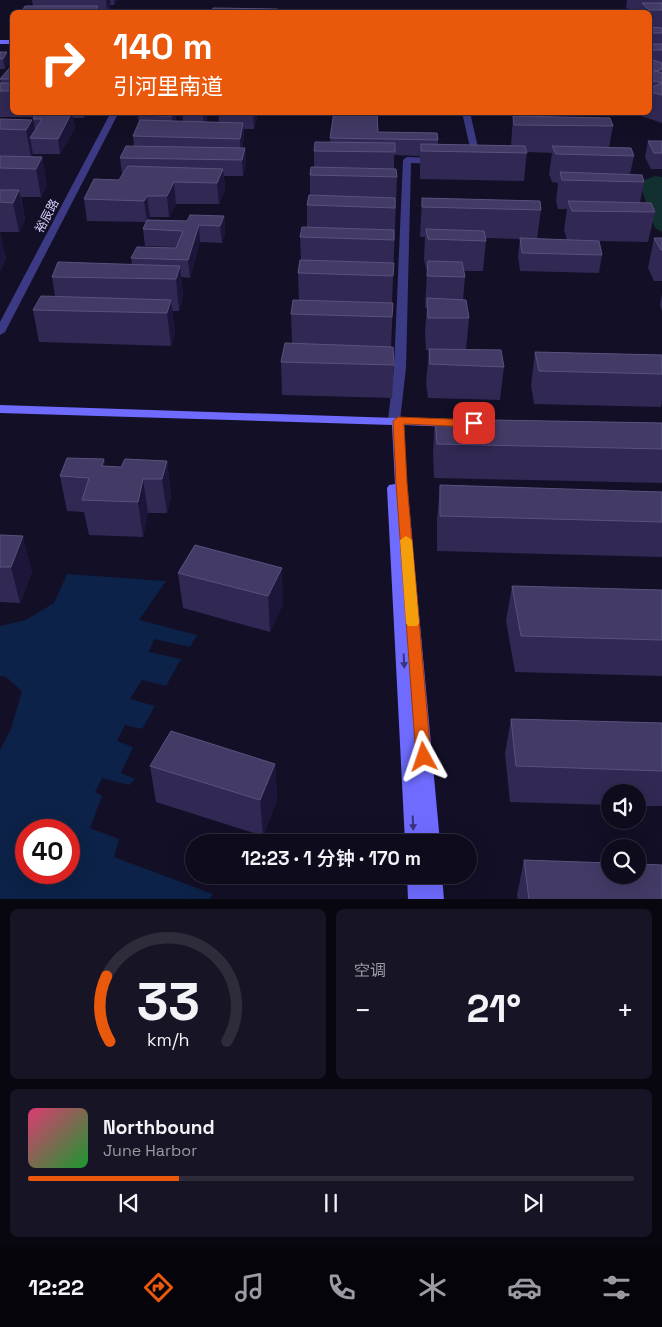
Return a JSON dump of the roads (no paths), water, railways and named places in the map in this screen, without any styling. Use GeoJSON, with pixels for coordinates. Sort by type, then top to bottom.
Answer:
{"type":"FeatureCollection","features":[{"type":"Feature","properties":{"kind":"street","name":"裕辰路"},"geometry":{"type":"LineString","coordinates":[[0,332],[113,115]]}},
{"type":"Feature","properties":{"kind":"street"},"geometry":{"type":"LineString","coordinates":[[467,115],[477,161],[467,161]]}},
{"type":"Feature","properties":{"kind":"street"},"geometry":{"type":"LineString","coordinates":[[414,834],[394,420],[400,368],[407,160],[447,161]]}},
{"type":"Feature","properties":{"kind":"street"},"geometry":{"type":"LineString","coordinates":[[0,409],[467,423]]}},
{"type":"Feature","properties":{"kind":"street"},"geometry":{"type":"LineString","coordinates":[[394,420],[402,483],[430,834]]}},
{"type":"Feature","properties":{"kind":"street"},"geometry":{"type":"LineString","coordinates":[[417,884],[418,899]]}},
{"type":"Feature","properties":{"kind":"street"},"geometry":{"type":"LineString","coordinates":[[434,884],[435,899]]}},
{"type":"Feature","properties":{"kind":"water"},"geometry":{"type":"Polygon","coordinates":[[[67,574],[166,581],[139,620],[197,635],[190,647],[154,639],[149,652],[181,659],[166,686],[142,680],[130,699],[155,706],[142,729],[125,725],[117,741],[133,747],[121,773],[135,779],[129,785],[102,778],[95,792],[102,796],[90,828],[119,839],[114,857],[213,894],[210,899],[0,899],[0,750],[11,729],[22,691],[5,676],[0,676],[0,626],[26,620],[54,603],[67,574]]]}}]}
